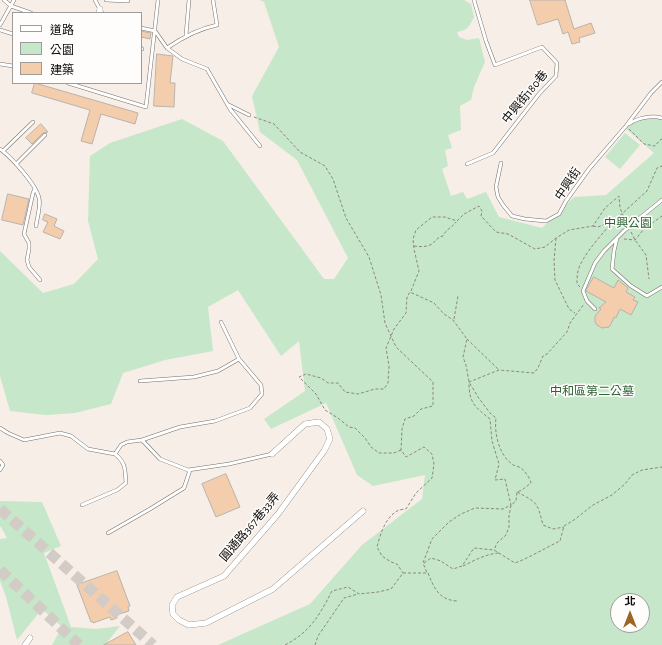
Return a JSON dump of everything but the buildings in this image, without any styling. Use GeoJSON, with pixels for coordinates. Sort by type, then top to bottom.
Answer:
{"type":"FeatureCollection","features":[{"type":"Feature","properties":{"kind":"street","name":"圓通路367巷33弄"},"geometry":{"type":"LineString","coordinates":[[272,454],[305,424],[319,422],[326,429],[330,439],[324,451],[278,514],[224,576],[177,597],[172,605],[173,614],[179,620],[189,625],[206,623],[274,589],[363,511]]}},
{"type":"Feature","properties":{"kind":"street"},"geometry":{"type":"LineString","coordinates":[[25,645],[30,638]]}},
{"type":"Feature","properties":{"kind":"lane"},"geometry":{"type":"LineString","coordinates":[[4,0],[11,6],[28,12]]}},
{"type":"Feature","properties":{"kind":"lane"},"geometry":{"type":"LineString","coordinates":[[0,25],[14,0]]}},
{"type":"Feature","properties":{"kind":"lane"},"geometry":{"type":"LineString","coordinates":[[95,0],[101,12]]}},
{"type":"Feature","properties":{"kind":"lane"},"geometry":{"type":"LineString","coordinates":[[106,0],[128,1]]}},
{"type":"Feature","properties":{"kind":"lane"},"geometry":{"type":"LineString","coordinates":[[71,84],[146,107],[158,0]]}},
{"type":"Feature","properties":{"kind":"lane"},"geometry":{"type":"LineString","coordinates":[[186,35],[189,0]]}},
{"type":"Feature","properties":{"kind":"lane"},"geometry":{"type":"LineString","coordinates":[[167,48],[186,35],[206,27],[217,25],[213,0]]}},
{"type":"Feature","properties":{"kind":"lane","name":"中興街180巷"},"geometry":{"type":"LineString","coordinates":[[467,164],[494,152],[539,94],[556,76],[556,63],[542,46],[495,64],[486,41],[474,0]]}},
{"type":"Feature","properties":{"kind":"lane"},"geometry":{"type":"LineString","coordinates":[[142,28],[155,31],[167,48],[182,59],[207,69],[230,109],[260,146]]}},
{"type":"Feature","properties":{"kind":"lane"},"geometry":{"type":"LineString","coordinates":[[0,30],[12,34]]}},
{"type":"Feature","properties":{"kind":"lane"},"geometry":{"type":"LineString","coordinates":[[0,64],[12,66]]}},
{"type":"Feature","properties":{"kind":"lane","name":"中興街"},"geometry":{"type":"LineString","coordinates":[[501,163],[496,187],[498,198],[503,206],[512,216],[546,221],[559,214],[566,201],[589,169],[662,82]]}},
{"type":"Feature","properties":{"kind":"lane"},"geometry":{"type":"LineString","coordinates":[[227,104],[249,115]]}},
{"type":"Feature","properties":{"kind":"lane"},"geometry":{"type":"LineString","coordinates":[[626,126],[635,119],[662,118]]}},
{"type":"Feature","properties":{"kind":"lane"},"geometry":{"type":"LineString","coordinates":[[33,122],[2,150],[24,172],[40,198],[36,226]]}},
{"type":"Feature","properties":{"kind":"lane"},"geometry":{"type":"LineString","coordinates":[[16,164],[45,135]]}},
{"type":"Feature","properties":{"kind":"lane"},"geometry":{"type":"LineString","coordinates":[[35,189],[24,234],[29,243],[30,249],[27,260],[28,267],[40,280]]}},
{"type":"Feature","properties":{"kind":"lane"},"geometry":{"type":"LineString","coordinates":[[595,309],[587,301],[583,291],[595,263],[617,238],[662,200]]}},
{"type":"Feature","properties":{"kind":"lane"},"geometry":{"type":"LineString","coordinates":[[617,238],[612,270],[627,283],[646,296],[662,287]]}},
{"type":"Feature","properties":{"kind":"lane"},"geometry":{"type":"LineString","coordinates":[[115,454],[121,445],[127,442],[142,440],[180,427],[215,421],[250,408],[262,394],[261,386],[238,359],[221,322]]}},
{"type":"Feature","properties":{"kind":"lane"},"geometry":{"type":"LineString","coordinates":[[140,381],[194,377],[218,371],[238,359]]}},
{"type":"Feature","properties":{"kind":"lane"},"geometry":{"type":"LineString","coordinates":[[0,428],[24,440],[60,433],[71,436],[88,449],[115,454],[123,460],[126,471],[126,483],[117,490],[82,505]]}},
{"type":"Feature","properties":{"kind":"lane","name":"圓通路367巷33弄"},"geometry":{"type":"LineString","coordinates":[[142,440],[160,459],[190,470],[229,464],[272,454]]}},
{"type":"Feature","properties":{"kind":"lane"},"geometry":{"type":"LineString","coordinates":[[0,462],[4,465],[0,470]]}},
{"type":"Feature","properties":{"kind":"lane"},"geometry":{"type":"LineString","coordinates":[[108,533],[184,488],[190,470]]}},
{"type":"Feature","properties":{"kind":"path"},"geometry":{"type":"LineString","coordinates":[[249,115],[274,124],[300,152],[325,166],[333,179],[346,218],[369,257],[381,295],[385,323],[391,337],[396,347],[433,382],[433,406],[421,409],[414,416],[405,419],[402,429],[401,450],[406,457],[424,446],[432,454],[434,464],[432,478],[416,493],[406,509],[396,511],[388,520],[379,536],[377,547],[382,556],[397,564],[403,573]]}},
{"type":"Feature","properties":{"kind":"path"},"geometry":{"type":"LineString","coordinates":[[626,126],[644,144],[655,146],[662,139]]}},
{"type":"Feature","properties":{"kind":"path"},"geometry":{"type":"LineString","coordinates":[[583,291],[577,284],[578,270],[588,253],[615,220],[647,191],[656,168],[662,166]]}},
{"type":"Feature","properties":{"kind":"path"},"geometry":{"type":"LineString","coordinates":[[592,226],[605,208],[619,196],[622,213],[635,240],[646,255],[649,279]]}},
{"type":"Feature","properties":{"kind":"path"},"geometry":{"type":"LineString","coordinates":[[414,245],[422,247],[431,244],[438,237],[442,236],[445,231],[454,226],[464,214],[478,206],[482,211],[481,216],[496,232],[508,234],[535,249],[545,247],[569,230],[592,226],[598,227],[615,220]]}},
{"type":"Feature","properties":{"kind":"path"},"geometry":{"type":"LineString","coordinates":[[635,240],[644,229],[662,216]]}},
{"type":"Feature","properties":{"kind":"path"},"geometry":{"type":"LineString","coordinates":[[401,450],[394,454],[378,454],[355,428],[348,427],[338,418],[325,410],[316,394],[299,377],[306,374],[321,378],[328,383],[338,383],[345,392],[358,394],[375,389],[384,389],[388,383],[389,366],[386,348],[394,329],[406,314],[407,297],[419,271],[414,245],[416,230],[432,217],[445,217],[457,221]]}},
{"type":"Feature","properties":{"kind":"path"},"geometry":{"type":"LineString","coordinates":[[556,238],[554,261],[555,280],[569,309],[576,314]]}},
{"type":"Feature","properties":{"kind":"path"},"geometry":{"type":"LineString","coordinates":[[617,238],[635,240]]}},
{"type":"Feature","properties":{"kind":"path"},"geometry":{"type":"LineString","coordinates":[[410,292],[434,303],[444,314],[454,320],[467,339],[499,370]]}},
{"type":"Feature","properties":{"kind":"path"},"geometry":{"type":"LineString","coordinates":[[454,320],[458,296]]}},
{"type":"Feature","properties":{"kind":"path"},"geometry":{"type":"LineString","coordinates":[[469,382],[499,370],[534,373],[543,356],[548,354],[567,332],[570,323],[587,301]]}},
{"type":"Feature","properties":{"kind":"path"},"geometry":{"type":"LineString","coordinates":[[467,339],[463,357],[469,382],[469,397],[478,409],[490,419],[492,441],[499,464],[495,480],[505,480],[511,505],[509,527],[506,535],[498,543],[494,550]]}},
{"type":"Feature","properties":{"kind":"path"},"geometry":{"type":"LineString","coordinates":[[469,382],[478,397],[490,413],[496,418],[496,435],[503,453],[512,465],[520,467],[530,478],[531,483],[517,492]]}},
{"type":"Feature","properties":{"kind":"path"},"geometry":{"type":"LineString","coordinates":[[517,492],[538,504],[543,525],[553,529],[564,526],[592,505],[612,495],[625,484],[632,475],[642,470],[662,467]]}},
{"type":"Feature","properties":{"kind":"path"},"geometry":{"type":"LineString","coordinates":[[457,601],[448,601],[434,589],[427,573],[424,563],[432,539],[449,522],[461,514],[475,508],[503,508],[511,505],[516,501],[517,492]]}},
{"type":"Feature","properties":{"kind":"path"},"geometry":{"type":"LineString","coordinates":[[462,566],[474,548],[494,550],[515,563],[533,556],[560,541],[564,526]]}},
{"type":"Feature","properties":{"kind":"path"},"geometry":{"type":"LineString","coordinates":[[424,563],[431,558],[441,561],[453,569],[480,557],[500,553]]}},
{"type":"Feature","properties":{"kind":"path"},"geometry":{"type":"LineString","coordinates":[[403,573],[427,573]]}},
{"type":"Feature","properties":{"kind":"path"},"geometry":{"type":"LineString","coordinates":[[315,645],[318,636],[344,598],[391,589],[403,573]]}},
{"type":"Feature","properties":{"kind":"path"},"geometry":{"type":"LineString","coordinates":[[285,645],[293,641],[318,618],[332,591],[348,587],[359,594]]}},
{"type":"Feature","properties":{"kind":"green space"},"geometry":{"type":"Polygon","coordinates":[[[260,0],[464,0],[471,4],[474,17],[466,29],[457,32],[459,37],[467,40],[479,38],[485,62],[474,87],[471,100],[460,106],[461,130],[448,135],[452,148],[445,150],[448,166],[442,169],[451,196],[463,192],[467,199],[486,192],[499,217],[542,228],[574,197],[606,195],[654,153],[625,128],[635,119],[662,119],[662,645],[218,645],[310,604],[362,545],[422,499],[425,475],[373,486],[357,475],[326,403],[271,429],[264,419],[305,391],[299,341],[281,356],[238,290],[208,307],[213,351],[165,360],[123,373],[111,404],[75,413],[46,415],[10,411],[0,376],[0,251],[43,293],[74,284],[98,259],[88,221],[90,156],[110,143],[182,119],[223,141],[324,279],[334,279],[348,258],[297,160],[260,132],[252,96],[279,47],[264,2],[260,0]]]}},
{"type":"Feature","properties":{"kind":"green space"},"geometry":{"type":"Polygon","coordinates":[[[625,133],[640,145],[620,169],[605,157],[625,133]]]}},
{"type":"Feature","properties":{"kind":"green space"},"geometry":{"type":"Polygon","coordinates":[[[0,501],[42,502],[61,546],[44,553],[71,627],[96,629],[120,626],[105,645],[52,645],[62,627],[42,609],[17,640],[6,597],[0,581],[0,539],[7,538],[0,527],[0,501]]]}},
{"type":"Feature","properties":{"kind":"tunnel"},"geometry":{"type":"LineString","coordinates":[[0,509],[153,645]]}},
{"type":"Feature","properties":{"kind":"tunnel"},"geometry":{"type":"LineString","coordinates":[[0,570],[79,645]]}},
{"type":"Feature","properties":{"kind":"park label","name":"中興公園"},"geometry":{"type":"Point","coordinates":[628,223]}},
{"type":"Feature","properties":{"kind":"park label","name":"中和區第二公墓"},"geometry":{"type":"Point","coordinates":[592,391]}}]}
